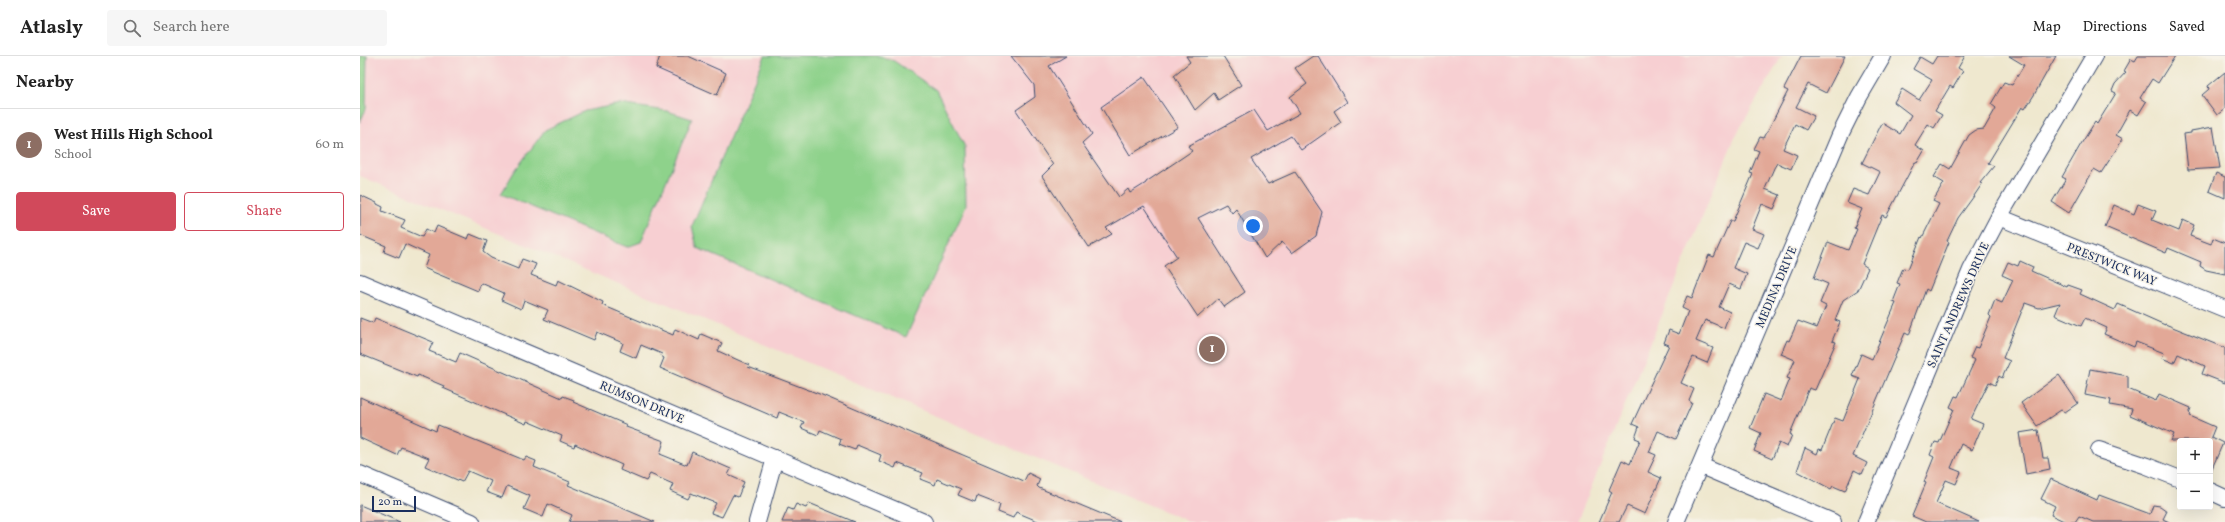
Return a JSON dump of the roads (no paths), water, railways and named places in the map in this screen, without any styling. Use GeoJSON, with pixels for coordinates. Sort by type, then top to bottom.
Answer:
{"type":"FeatureCollection","features":[{"type":"Feature","properties":{"kind":"street","name":"MEDINA DRIVE"},"geometry":{"type":"LineString","coordinates":[[1676,522],[1840,135],[1859,97],[1883,56]]}},
{"type":"Feature","properties":{"kind":"street","name":"SAINT ANDREWS DRIVE"},"geometry":{"type":"LineString","coordinates":[[1866,522],[1971,270],[1999,217],[2094,56]]}},
{"type":"Feature","properties":{"kind":"street","name":"PRESTWICK WAY"},"geometry":{"type":"LineString","coordinates":[[1999,217],[2225,309]]}},
{"type":"Feature","properties":{"kind":"street","name":"RUMSON DRIVE"},"geometry":{"type":"LineString","coordinates":[[360,282],[924,522]]}},
{"type":"Feature","properties":{"kind":"street"},"geometry":{"type":"LineString","coordinates":[[2099,450],[2177,478]]}},
{"type":"Feature","properties":{"kind":"street"},"geometry":{"type":"LineString","coordinates":[[758,522],[775,458]]}},
{"type":"Feature","properties":{"kind":"street"},"geometry":{"type":"LineString","coordinates":[[1701,466],[1833,522]]}},
{"type":"Feature","properties":{"kind":"street"},"geometry":{"type":"LineString","coordinates":[[360,474],[472,522]]}},
{"type":"Feature","properties":{"kind":"street"},"geometry":{"type":"LineString","coordinates":[[2213,493],[2225,498]]}},
{"type":"Feature","properties":{"kind":"place","name":"West Hills High School"},"geometry":{"type":"Point","coordinates":[1212,349]}}]}
